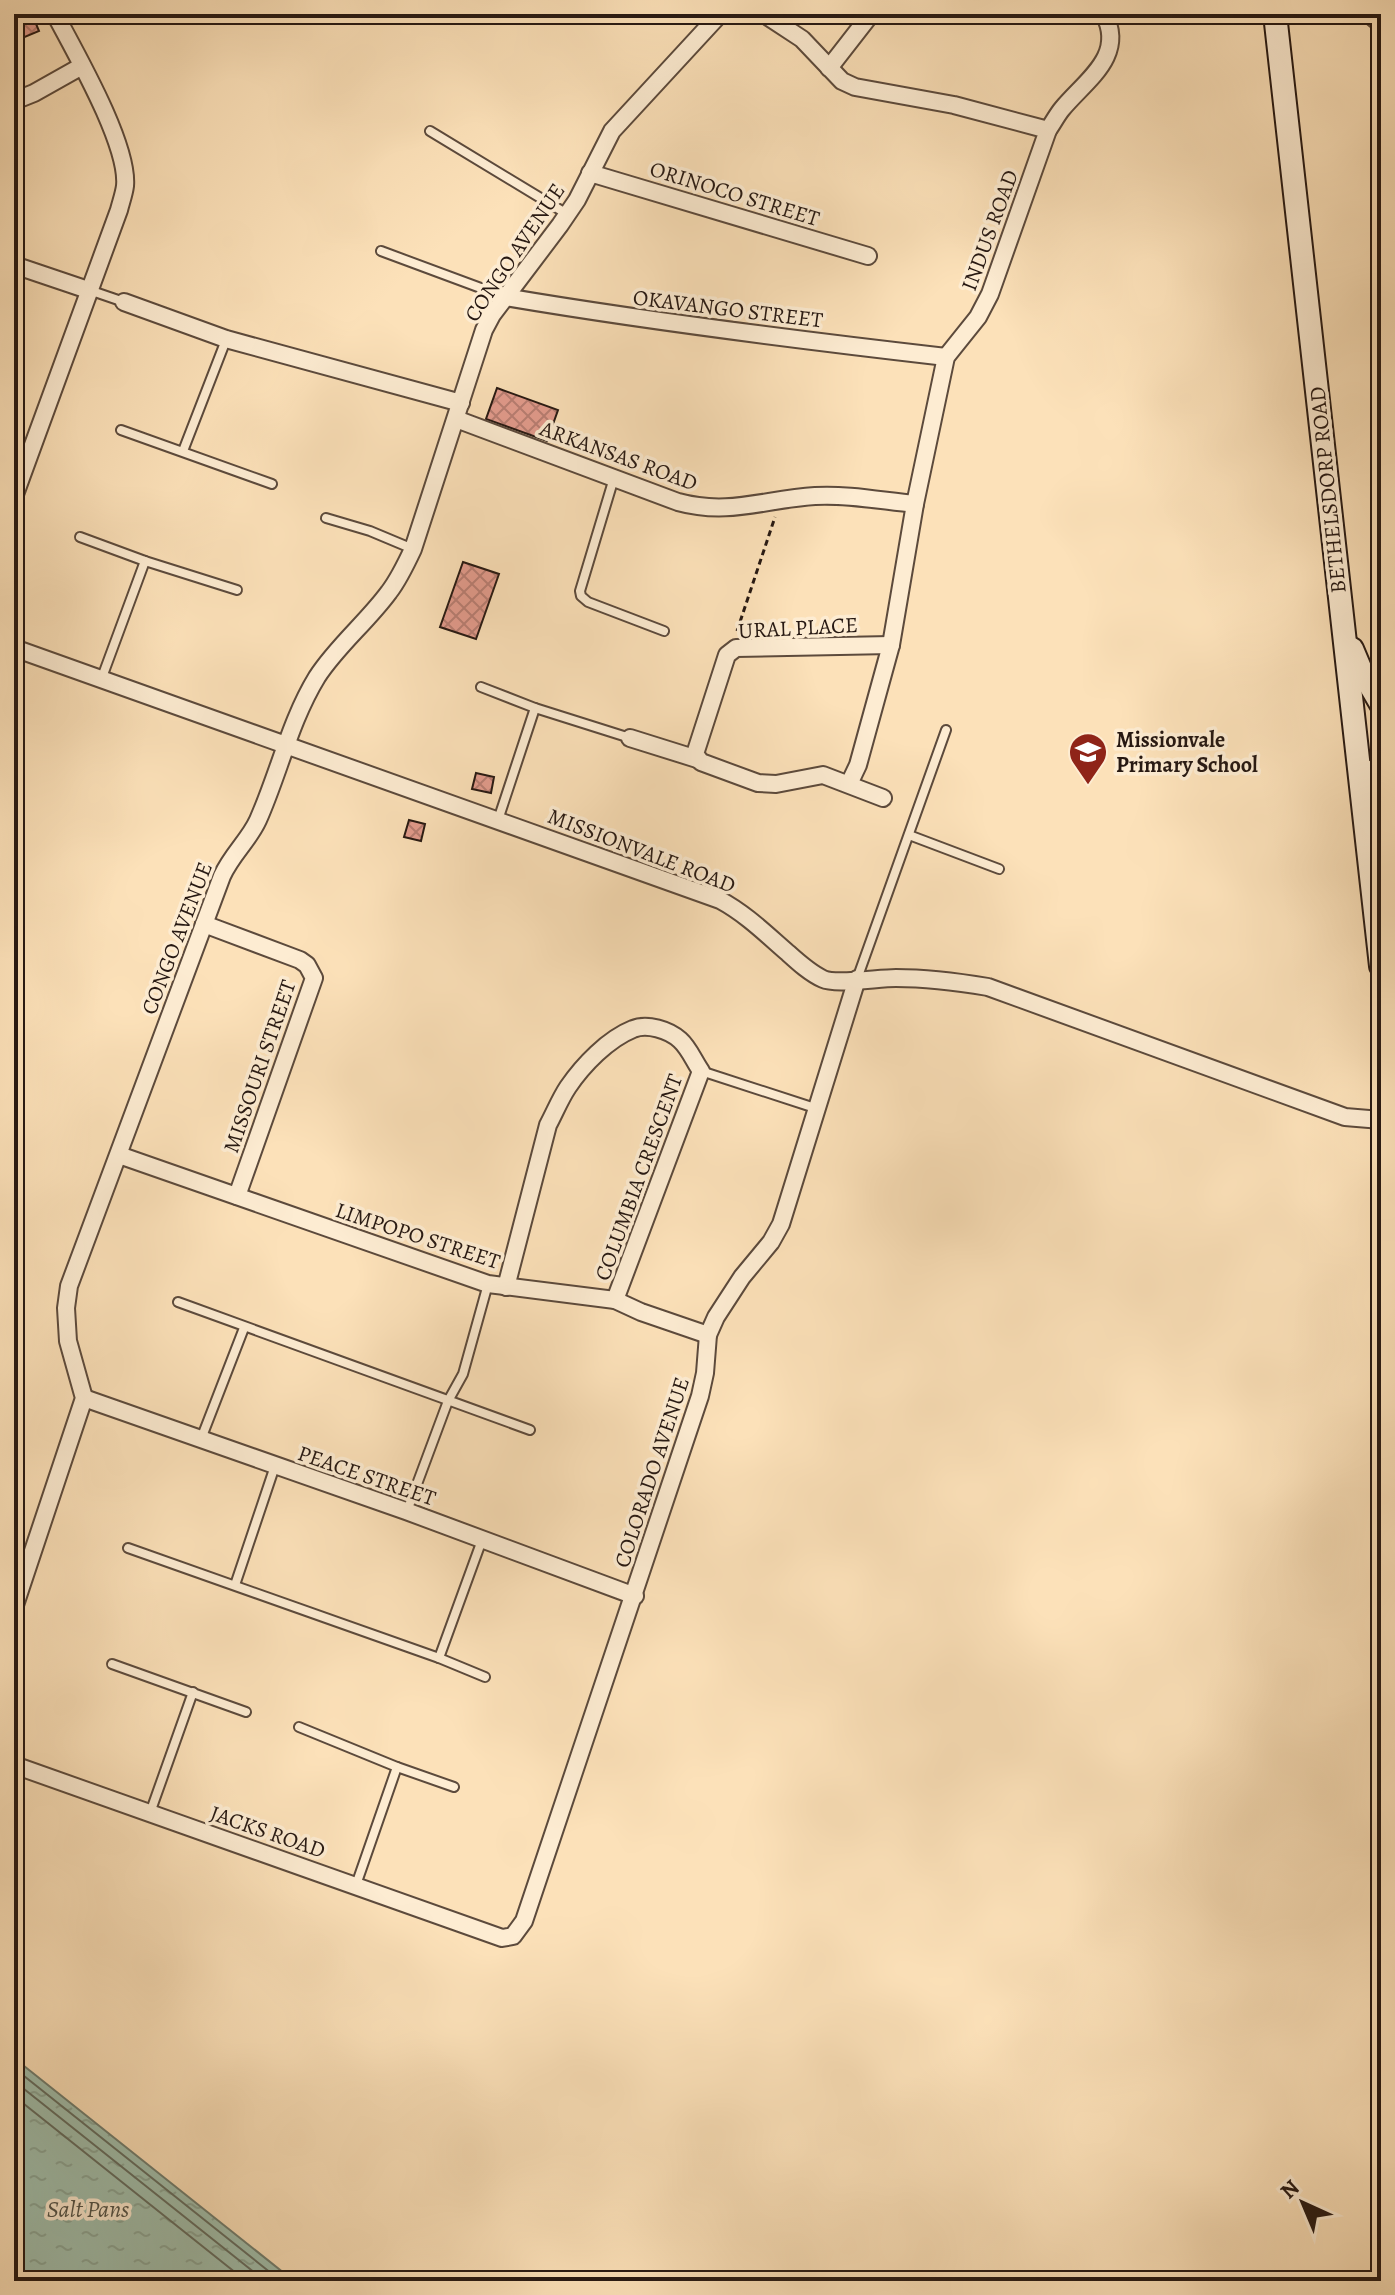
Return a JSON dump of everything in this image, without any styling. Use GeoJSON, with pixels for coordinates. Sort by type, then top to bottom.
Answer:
{"type":"FeatureCollection","features":[{"type":"Feature","properties":{"kind":"main road","name":"BETHELSDORP ROAD"},"geometry":{"type":"LineString","coordinates":[[1275,14],[1341,622],[1370,772],[1376,922],[1381,966]]}},
{"type":"Feature","properties":{"kind":"main road"},"geometry":{"type":"LineString","coordinates":[[1341,622],[1360,668],[1381,704]]}},
{"type":"Feature","properties":{"kind":"main road"},"geometry":{"type":"LineString","coordinates":[[1376,922],[1381,899]]}},
{"type":"Feature","properties":{"kind":"street"},"geometry":{"type":"LineString","coordinates":[[14,496],[119,210],[125,185],[123,165],[111,126],[55,14]]}},
{"type":"Feature","properties":{"kind":"street","name":"CONGO AVENUE"},"geometry":{"type":"LineString","coordinates":[[84,1398],[68,1341],[66,1308],[69,1286],[228,863],[258,820],[308,693],[320,673],[389,592],[413,549],[484,330],[567,215],[612,131],[720,14]]}},
{"type":"Feature","properties":{"kind":"street"},"geometry":{"type":"LineString","coordinates":[[764,14],[802,39],[842,81],[855,87],[954,105],[1048,130]]}},
{"type":"Feature","properties":{"kind":"street"},"geometry":{"type":"LineString","coordinates":[[829,68],[871,14]]}},
{"type":"Feature","properties":{"kind":"street","name":"INDUS ROAD"},"geometry":{"type":"LineString","coordinates":[[849,784],[858,765],[891,645],[915,504],[946,357],[978,317],[990,294],[1048,130],[1108,55],[1112,40],[1104,14]]}},
{"type":"Feature","properties":{"kind":"street"},"geometry":{"type":"LineString","coordinates":[[1369,14],[1381,24]]}},
{"type":"Feature","properties":{"kind":"street"},"geometry":{"type":"LineString","coordinates":[[14,101],[82,66]]}},
{"type":"Feature","properties":{"kind":"street","name":"ORINOCO STREET"},"geometry":{"type":"LineString","coordinates":[[590,173],[868,256]]}},
{"type":"Feature","properties":{"kind":"street"},"geometry":{"type":"LineString","coordinates":[[14,265],[88,290]]}},
{"type":"Feature","properties":{"kind":"street","name":"OKAVANGO STREET"},"geometry":{"type":"LineString","coordinates":[[505,297],[717,331],[946,357]]}},
{"type":"Feature","properties":{"kind":"street","name":"ARKANSAS ROAD"},"geometry":{"type":"LineString","coordinates":[[124,302],[226,339],[458,411],[614,478],[700,508],[720,509],[829,496],[915,504]]}},
{"type":"Feature","properties":{"kind":"street","name":"URAL PLACE"},"geometry":{"type":"LineString","coordinates":[[697,759],[695,749],[731,650],[891,645]]}},
{"type":"Feature","properties":{"kind":"street","name":"MISSIONVALE ROAD"},"geometry":{"type":"LineString","coordinates":[[14,648],[720,900],[738,910],[802,965],[825,980],[839,983],[857,979],[898,978],[988,987],[1345,1117],[1381,1120]]}},
{"type":"Feature","properties":{"kind":"street"},"geometry":{"type":"LineString","coordinates":[[630,738],[697,759],[758,783],[776,784],[823,775],[883,798]]}},
{"type":"Feature","properties":{"kind":"street","name":"MISSOURI STREET"},"geometry":{"type":"LineString","coordinates":[[204,924],[300,960],[307,965],[314,978],[237,1196]]}},
{"type":"Feature","properties":{"kind":"street","name":"COLORADO AVENUE"},"geometry":{"type":"LineString","coordinates":[[508,1938],[518,1931],[524,1921],[635,1596],[700,1396],[708,1335],[726,1300],[771,1242],[781,1224],[857,979]]}},
{"type":"Feature","properties":{"kind":"street","name":"COLUMBIA CRESCENT"},"geometry":{"type":"LineString","coordinates":[[506,1287],[548,1125],[567,1088],[582,1068],[618,1038],[635,1028],[645,1027],[673,1035],[681,1041],[701,1071],[615,1300]]}},
{"type":"Feature","properties":{"kind":"street","name":"LIMPOPO STREET"},"geometry":{"type":"LineString","coordinates":[[119,1155],[488,1284],[615,1300],[656,1318],[708,1335]]}},
{"type":"Feature","properties":{"kind":"street"},"geometry":{"type":"LineString","coordinates":[[14,1608],[84,1398]]}},
{"type":"Feature","properties":{"kind":"street","name":"PEACE STREET"},"geometry":{"type":"LineString","coordinates":[[84,1398],[406,1511],[635,1596]]}},
{"type":"Feature","properties":{"kind":"street","name":"JACKS ROAD"},"geometry":{"type":"LineString","coordinates":[[14,1765],[508,1938]]}},
{"type":"Feature","properties":{"kind":"lane"},"geometry":{"type":"LineString","coordinates":[[430,131],[567,215]]}},
{"type":"Feature","properties":{"kind":"lane"},"geometry":{"type":"LineString","coordinates":[[381,251],[505,297]]}},
{"type":"Feature","properties":{"kind":"lane"},"geometry":{"type":"LineString","coordinates":[[88,290],[124,302]]}},
{"type":"Feature","properties":{"kind":"lane"},"geometry":{"type":"LineString","coordinates":[[183,451],[226,339]]}},
{"type":"Feature","properties":{"kind":"lane"},"geometry":{"type":"LineString","coordinates":[[121,430],[272,484]]}},
{"type":"Feature","properties":{"kind":"lane"},"geometry":{"type":"LineString","coordinates":[[614,478],[581,596],[588,602],[664,631]]}},
{"type":"Feature","properties":{"kind":"lane"},"geometry":{"type":"LineString","coordinates":[[326,518],[370,531],[413,549]]}},
{"type":"Feature","properties":{"kind":"lane"},"geometry":{"type":"LineString","coordinates":[[80,537],[237,590]]}},
{"type":"Feature","properties":{"kind":"lane"},"geometry":{"type":"LineString","coordinates":[[100,680],[145,561]]}},
{"type":"Feature","properties":{"kind":"lane"},"geometry":{"type":"LineString","coordinates":[[481,687],[630,738]]}},
{"type":"Feature","properties":{"kind":"lane"},"geometry":{"type":"LineString","coordinates":[[498,820],[535,708]]}},
{"type":"Feature","properties":{"kind":"lane"},"geometry":{"type":"LineString","coordinates":[[857,979],[946,730]]}},
{"type":"Feature","properties":{"kind":"lane"},"geometry":{"type":"LineString","coordinates":[[909,835],[999,869]]}},
{"type":"Feature","properties":{"kind":"lane"},"geometry":{"type":"LineString","coordinates":[[701,1071],[818,1109]]}},
{"type":"Feature","properties":{"kind":"lane"},"geometry":{"type":"LineString","coordinates":[[406,1511],[448,1401],[463,1374],[488,1284]]}},
{"type":"Feature","properties":{"kind":"lane"},"geometry":{"type":"LineString","coordinates":[[178,1302],[530,1430]]}},
{"type":"Feature","properties":{"kind":"lane"},"geometry":{"type":"LineString","coordinates":[[201,1439],[244,1328]]}},
{"type":"Feature","properties":{"kind":"lane"},"geometry":{"type":"LineString","coordinates":[[235,1585],[275,1466]]}},
{"type":"Feature","properties":{"kind":"lane"},"geometry":{"type":"LineString","coordinates":[[439,1658],[482,1540]]}},
{"type":"Feature","properties":{"kind":"lane"},"geometry":{"type":"LineString","coordinates":[[128,1548],[485,1677]]}},
{"type":"Feature","properties":{"kind":"lane"},"geometry":{"type":"LineString","coordinates":[[112,1664],[246,1712]]}},
{"type":"Feature","properties":{"kind":"lane"},"geometry":{"type":"LineString","coordinates":[[150,1813],[193,1692]]}},
{"type":"Feature","properties":{"kind":"lane"},"geometry":{"type":"LineString","coordinates":[[299,1727],[454,1787]]}},
{"type":"Feature","properties":{"kind":"lane"},"geometry":{"type":"LineString","coordinates":[[356,1885],[397,1767]]}},
{"type":"Feature","properties":{"kind":"path"},"geometry":{"type":"LineString","coordinates":[[731,650],[781,500]]}},
{"type":"Feature","properties":{"kind":"water","name":"Salt Pans"},"geometry":{"type":"Polygon","coordinates":[[[14,2058],[294,2281],[14,2281],[14,2058]]]}},
{"type":"Feature","properties":{"kind":"building"},"geometry":{"type":"Polygon","coordinates":[[[32,14],[39,31],[20,39],[14,20],[32,14]]]}},
{"type":"Feature","properties":{"kind":"building"},"geometry":{"type":"Polygon","coordinates":[[[497,388],[558,410],[547,441],[486,419],[497,388]]]}},
{"type":"Feature","properties":{"kind":"building"},"geometry":{"type":"Polygon","coordinates":[[[463,562],[499,574],[476,639],[440,627],[463,562]]]}},
{"type":"Feature","properties":{"kind":"building"},"geometry":{"type":"Polygon","coordinates":[[[476,773],[494,777],[491,793],[472,789],[476,773]]]}},
{"type":"Feature","properties":{"kind":"building"},"geometry":{"type":"Polygon","coordinates":[[[409,820],[425,824],[421,841],[404,837],[409,820]]]}},
{"type":"Feature","properties":{"kind":"place","name":"Missionvale Primary School"},"geometry":{"type":"Point","coordinates":[1088,786]}}]}
